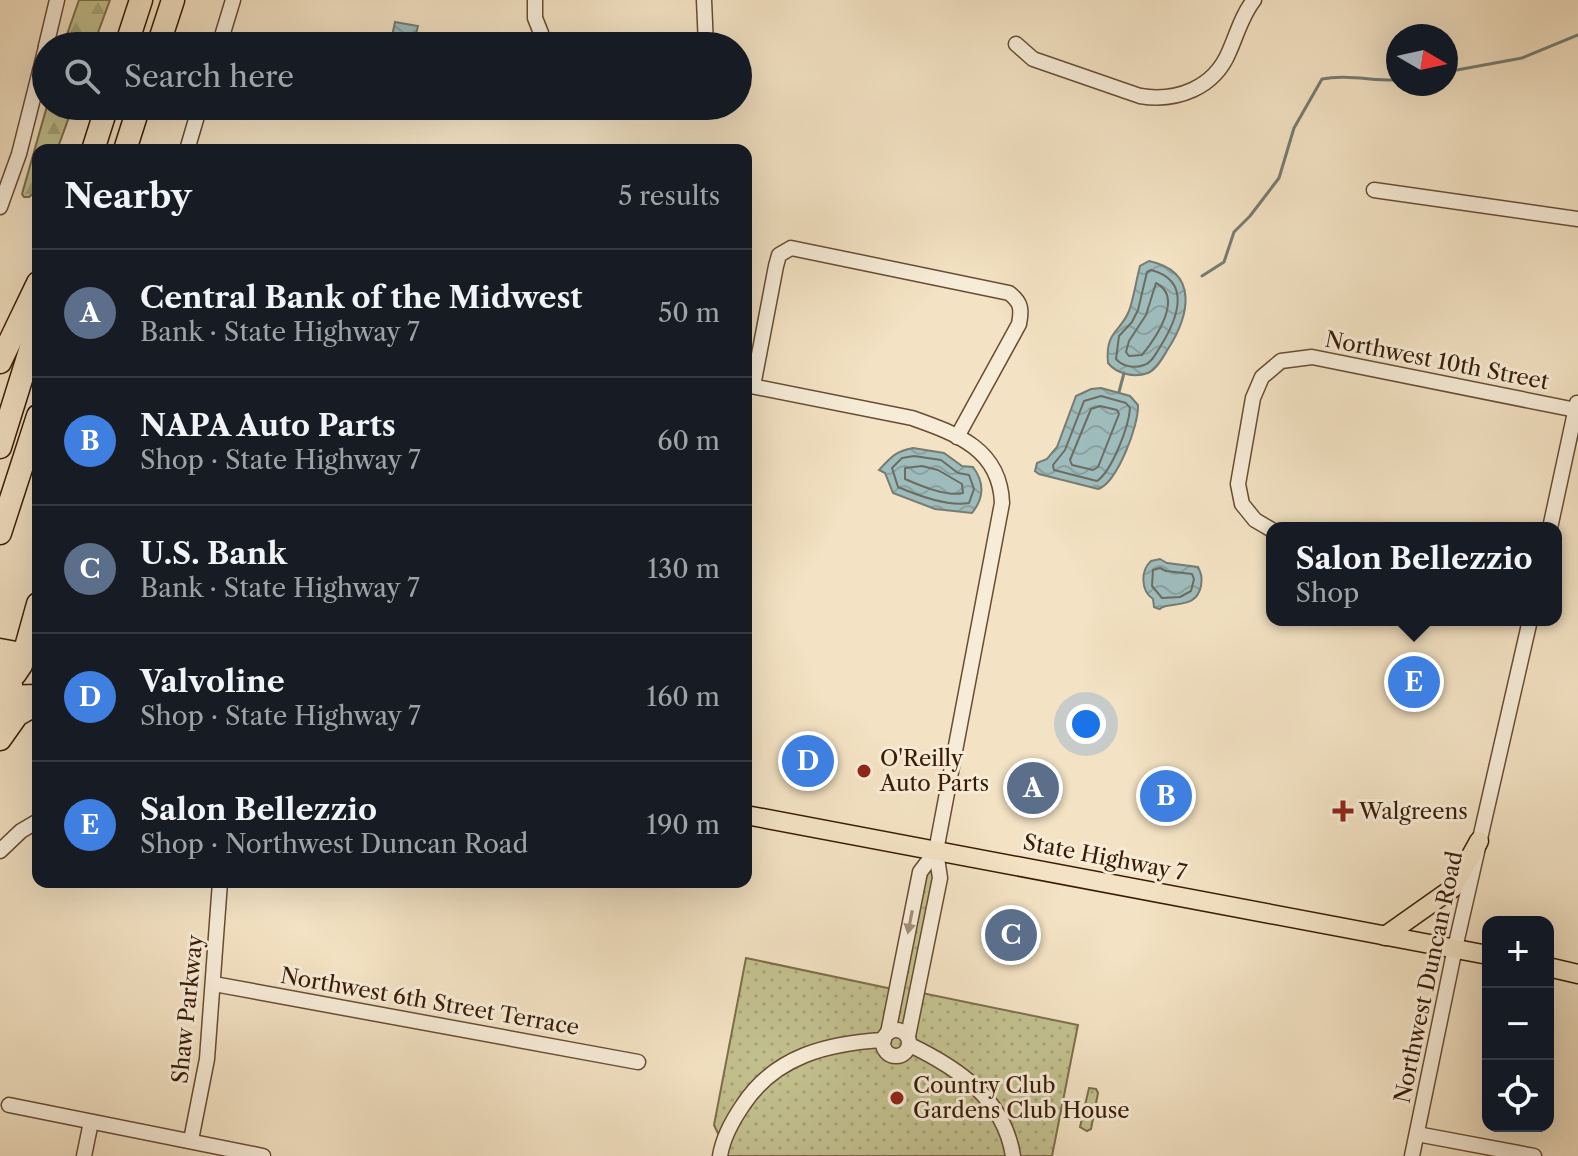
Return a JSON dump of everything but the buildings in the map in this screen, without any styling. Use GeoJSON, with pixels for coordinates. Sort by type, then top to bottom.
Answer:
{"type":"FeatureCollection","features":[{"type":"Feature","properties":{"kind":"highway"},"geometry":{"type":"LineString","coordinates":[[131,32],[141,0]]}},
{"type":"Feature","properties":{"kind":"highway"},"geometry":{"type":"LineString","coordinates":[[163,32],[173,0]]}},
{"type":"Feature","properties":{"kind":"highway"},"geometry":{"type":"LineString","coordinates":[[95,144],[103,120]]}},
{"type":"Feature","properties":{"kind":"highway"},"geometry":{"type":"LineString","coordinates":[[127,144],[135,120]]}},
{"type":"Feature","properties":{"kind":"highway"},"geometry":{"type":"LineString","coordinates":[[133,144],[137,120]]}},
{"type":"Feature","properties":{"kind":"highway"},"geometry":{"type":"LineString","coordinates":[[0,362],[32,295]]}},
{"type":"Feature","properties":{"kind":"highway"},"geometry":{"type":"LineString","coordinates":[[0,447],[32,344]]}},
{"type":"Feature","properties":{"kind":"highway"},"geometry":{"type":"LineString","coordinates":[[0,533],[32,434]]}},
{"type":"Feature","properties":{"kind":"highway"},"geometry":{"type":"LineString","coordinates":[[0,718],[12,671],[32,619]]}},
{"type":"Feature","properties":{"kind":"highway"},"geometry":{"type":"LineString","coordinates":[[0,739],[32,701]]}},
{"type":"Feature","properties":{"kind":"main road"},"geometry":{"type":"LineString","coordinates":[[12,671],[32,693]]}},
{"type":"Feature","properties":{"kind":"main road","name":"State Highway 7"},"geometry":{"type":"LineString","coordinates":[[752,816],[1482,954]]}},
{"type":"Feature","properties":{"kind":"main road"},"geometry":{"type":"LineString","coordinates":[[1385,936],[1453,888],[1479,841]]}},
{"type":"Feature","properties":{"kind":"main road"},"geometry":{"type":"LineString","coordinates":[[1554,968],[1578,974]]}},
{"type":"Feature","properties":{"kind":"street"},"geometry":{"type":"LineString","coordinates":[[50,32],[57,0]]}},
{"type":"Feature","properties":{"kind":"street"},"geometry":{"type":"LineString","coordinates":[[223,32],[233,0]]}},
{"type":"Feature","properties":{"kind":"street"},"geometry":{"type":"LineString","coordinates":[[535,0],[535,18],[541,32]]}},
{"type":"Feature","properties":{"kind":"street"},"geometry":{"type":"LineString","coordinates":[[704,0],[705,32]]}},
{"type":"Feature","properties":{"kind":"street"},"geometry":{"type":"LineString","coordinates":[[1016,44],[1033,59],[1140,96],[1156,99],[1174,97],[1189,92],[1218,72],[1254,0]]}},
{"type":"Feature","properties":{"kind":"street"},"geometry":{"type":"LineString","coordinates":[[0,207],[19,154],[32,102]]}},
{"type":"Feature","properties":{"kind":"street"},"geometry":{"type":"LineString","coordinates":[[189,144],[196,120]]}},
{"type":"Feature","properties":{"kind":"street"},"geometry":{"type":"LineString","coordinates":[[1374,190],[1578,219]]}},
{"type":"Feature","properties":{"kind":"street"},"geometry":{"type":"LineString","coordinates":[[752,376],[780,248],[1023,298],[1019,324],[957,437]]}},
{"type":"Feature","properties":{"kind":"street","name":"Northwest 10th Street"},"geometry":{"type":"LineString","coordinates":[[1266,526],[1255,520],[1242,504],[1238,484],[1253,398],[1262,377],[1281,361],[1312,357],[1577,406]]}},
{"type":"Feature","properties":{"kind":"street"},"geometry":{"type":"LineString","coordinates":[[752,385],[912,418],[957,437],[993,464],[1001,487],[1002,503],[936,851],[940,878],[909,1040],[903,1055],[893,1060],[884,1049],[886,1036],[920,872],[936,851]]}},
{"type":"Feature","properties":{"kind":"street"},"geometry":{"type":"LineString","coordinates":[[1551,522],[1577,406]]}},
{"type":"Feature","properties":{"kind":"street","name":"Northwest Duncan Road"},"geometry":{"type":"LineString","coordinates":[[1412,1156],[1455,948],[1529,626]]}},
{"type":"Feature","properties":{"kind":"street"},"geometry":{"type":"LineString","coordinates":[[0,851],[32,825]]}},
{"type":"Feature","properties":{"kind":"street","name":"Shaw Parkway"},"geometry":{"type":"LineString","coordinates":[[191,1140],[207,1059],[220,888]]}},
{"type":"Feature","properties":{"kind":"street","name":"Northwest 6th Street Terrace"},"geometry":{"type":"LineString","coordinates":[[214,984],[638,1062]]}},
{"type":"Feature","properties":{"kind":"street"},"geometry":{"type":"LineString","coordinates":[[720,1156],[722,1142],[734,1119],[750,1095],[771,1073],[797,1057],[834,1044],[886,1036],[896,1030],[968,1079],[986,1097],[1000,1118],[1013,1156]]}},
{"type":"Feature","properties":{"kind":"street"},"geometry":{"type":"LineString","coordinates":[[9,1105],[263,1156]]}},
{"type":"Feature","properties":{"kind":"street"},"geometry":{"type":"LineString","coordinates":[[84,1156],[91,1122]]}},
{"type":"Feature","properties":{"kind":"street"},"geometry":{"type":"LineString","coordinates":[[1417,1134],[1534,1156]]}},
{"type":"Feature","properties":{"kind":"green space"},"geometry":{"type":"Polygon","coordinates":[[[79,0],[110,0],[98,32],[68,32],[79,0]]]}},
{"type":"Feature","properties":{"kind":"green space"},"geometry":{"type":"Polygon","coordinates":[[[43,120],[68,120],[59,144],[36,144],[43,120]]]}},
{"type":"Feature","properties":{"kind":"green space"},"geometry":{"type":"Polygon","coordinates":[[[32,159],[32,195],[24,197],[22,194],[32,159]]]}},
{"type":"Feature","properties":{"kind":"green space"},"geometry":{"type":"Polygon","coordinates":[[[915,869],[940,873],[917,992],[1078,1025],[1052,1156],[720,1156],[722,1142],[714,1125],[746,958],[897,990],[915,869]]]}},
{"type":"Feature","properties":{"kind":"green space"},"geometry":{"type":"Polygon","coordinates":[[[1089,1088],[1096,1089],[1098,1093],[1091,1129],[1087,1131],[1080,1127],[1089,1088]]]}},
{"type":"Feature","properties":{"kind":"water"},"geometry":{"type":"Polygon","coordinates":[[[395,22],[418,26],[416,32],[393,32],[395,22]]]}},
{"type":"Feature","properties":{"kind":"water"},"geometry":{"type":"Polygon","coordinates":[[[1149,261],[1176,275],[1183,285],[1185,310],[1175,336],[1157,366],[1143,374],[1126,374],[1108,363],[1109,344],[1129,311],[1140,266],[1149,261]]]}},
{"type":"Feature","properties":{"kind":"water"},"geometry":{"type":"Polygon","coordinates":[[[1101,388],[1130,396],[1138,405],[1131,439],[1112,476],[1098,489],[1035,471],[1037,463],[1047,459],[1057,447],[1076,396],[1101,388]]]}},
{"type":"Feature","properties":{"kind":"water"},"geometry":{"type":"Polygon","coordinates":[[[913,448],[944,453],[962,466],[973,467],[982,490],[972,513],[935,509],[893,493],[885,473],[879,470],[894,455],[913,448]]]}},
{"type":"Feature","properties":{"kind":"water"},"geometry":{"type":"Polygon","coordinates":[[[1160,559],[1167,563],[1198,567],[1202,581],[1196,597],[1160,609],[1154,607],[1153,599],[1144,586],[1144,575],[1151,561],[1160,559]]]}},
{"type":"Feature","properties":{"kind":"waterway"},"geometry":{"type":"LineString","coordinates":[[1458,70],[1522,58],[1578,35]]}},
{"type":"Feature","properties":{"kind":"waterway"},"geometry":{"type":"LineString","coordinates":[[1202,276],[1224,262],[1234,232],[1279,178],[1294,128],[1322,79],[1386,79]]}},
{"type":"Feature","properties":{"kind":"waterway"},"geometry":{"type":"LineString","coordinates":[[1119,392],[1124,373]]}},
{"type":"Feature","properties":{"kind":"place","name":"Salon Bellezzio"},"geometry":{"type":"Point","coordinates":[1414,682]}},
{"type":"Feature","properties":{"kind":"place","name":"Valvoline"},"geometry":{"type":"Point","coordinates":[808,761]}},
{"type":"Feature","properties":{"kind":"place","name":"O'Reilly Auto Parts"},"geometry":{"type":"Point","coordinates":[864,771]}},
{"type":"Feature","properties":{"kind":"place","name":"Central Bank of the Midwest"},"geometry":{"type":"Point","coordinates":[1033,788]}},
{"type":"Feature","properties":{"kind":"place","name":"NAPA Auto Parts"},"geometry":{"type":"Point","coordinates":[1166,796]}},
{"type":"Feature","properties":{"kind":"place","name":"Walgreens"},"geometry":{"type":"Point","coordinates":[1343,811]}},
{"type":"Feature","properties":{"kind":"place","name":"U.S. Bank"},"geometry":{"type":"Point","coordinates":[1011,935]}},
{"type":"Feature","properties":{"kind":"place","name":"Country Club Gardens Club House"},"geometry":{"type":"Point","coordinates":[897,1098]}}]}
